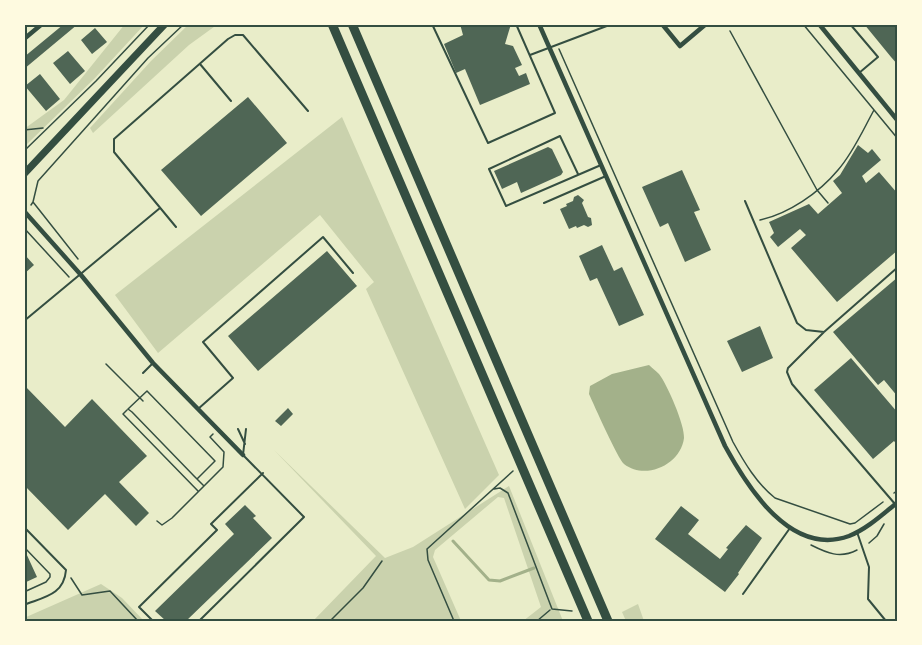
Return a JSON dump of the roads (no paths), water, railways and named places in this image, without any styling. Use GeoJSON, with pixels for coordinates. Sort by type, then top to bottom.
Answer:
{"type":"FeatureCollection","features":[{"type":"Feature","properties":{"kind":"highway"},"geometry":{"type":"LineString","coordinates":[[332,24],[588,621]]}},
{"type":"Feature","properties":{"kind":"highway"},"geometry":{"type":"LineString","coordinates":[[352,24],[608,621]]}},
{"type":"Feature","properties":{"kind":"main road"},"geometry":{"type":"LineString","coordinates":[[24,174],[165,24]]}},
{"type":"Feature","properties":{"kind":"street"},"geometry":{"type":"LineString","coordinates":[[24,39],[42,24]]}},
{"type":"Feature","properties":{"kind":"street"},"geometry":{"type":"LineString","coordinates":[[539,24],[725,446],[754,490],[775,515],[790,528],[822,540],[842,538],[857,532],[896,503]]}},
{"type":"Feature","properties":{"kind":"street"},"geometry":{"type":"LineString","coordinates":[[662,24],[680,46],[706,24]]}},
{"type":"Feature","properties":{"kind":"street"},"geometry":{"type":"LineString","coordinates":[[822,25],[898,121]]}},
{"type":"Feature","properties":{"kind":"street"},"geometry":{"type":"LineString","coordinates":[[24,211],[81,274],[153,363],[243,455]]}},
{"type":"Feature","properties":{"kind":"lane"},"geometry":{"type":"LineString","coordinates":[[432,24],[488,143],[555,113],[516,24]]}},
{"type":"Feature","properties":{"kind":"lane"},"geometry":{"type":"LineString","coordinates":[[531,55],[612,24]]}},
{"type":"Feature","properties":{"kind":"lane"},"geometry":{"type":"LineString","coordinates":[[850,24],[878,57],[859,73]]}},
{"type":"Feature","properties":{"kind":"lane"},"geometry":{"type":"LineString","coordinates":[[176,227],[114,152],[114,139],[235,35],[243,35],[308,111]]}},
{"type":"Feature","properties":{"kind":"lane"},"geometry":{"type":"LineString","coordinates":[[200,64],[231,101]]}},
{"type":"Feature","properties":{"kind":"lane"},"geometry":{"type":"LineString","coordinates":[[578,174],[560,136],[489,169],[506,206],[601,165]]}},
{"type":"Feature","properties":{"kind":"lane"},"geometry":{"type":"LineString","coordinates":[[544,203],[606,176]]}},
{"type":"Feature","properties":{"kind":"lane"},"geometry":{"type":"LineString","coordinates":[[745,201],[797,323],[806,330],[824,332]]}},
{"type":"Feature","properties":{"kind":"lane"},"geometry":{"type":"LineString","coordinates":[[24,321],[160,208]]}},
{"type":"Feature","properties":{"kind":"lane"},"geometry":{"type":"LineString","coordinates":[[198,409],[233,378],[203,342],[323,237],[353,273]]}},
{"type":"Feature","properties":{"kind":"lane"},"geometry":{"type":"LineString","coordinates":[[896,503],[792,384],[787,372],[788,368],[824,332],[898,267]]}},
{"type":"Feature","properties":{"kind":"lane"},"geometry":{"type":"LineString","coordinates":[[143,373],[153,363]]}},
{"type":"Feature","properties":{"kind":"lane"},"geometry":{"type":"LineString","coordinates":[[237,429],[245,444]]}},
{"type":"Feature","properties":{"kind":"lane"},"geometry":{"type":"LineString","coordinates":[[199,621],[304,517],[243,455],[246,429]]}},
{"type":"Feature","properties":{"kind":"lane"},"geometry":{"type":"LineString","coordinates":[[153,621],[139,607],[217,530],[211,524],[262,473]]}},
{"type":"Feature","properties":{"kind":"lane"},"geometry":{"type":"LineString","coordinates":[[24,526],[66,570],[63,585],[58,591],[24,605]]}},
{"type":"Feature","properties":{"kind":"lane"},"geometry":{"type":"LineString","coordinates":[[743,594],[790,528]]}},
{"type":"Feature","properties":{"kind":"lane"},"geometry":{"type":"LineString","coordinates":[[857,532],[869,567],[868,599],[886,621]]}},
{"type":"Feature","properties":{"kind":"waterway"},"geometry":{"type":"LineString","coordinates":[[453,541],[489,580],[500,581],[534,568]]}}]}
